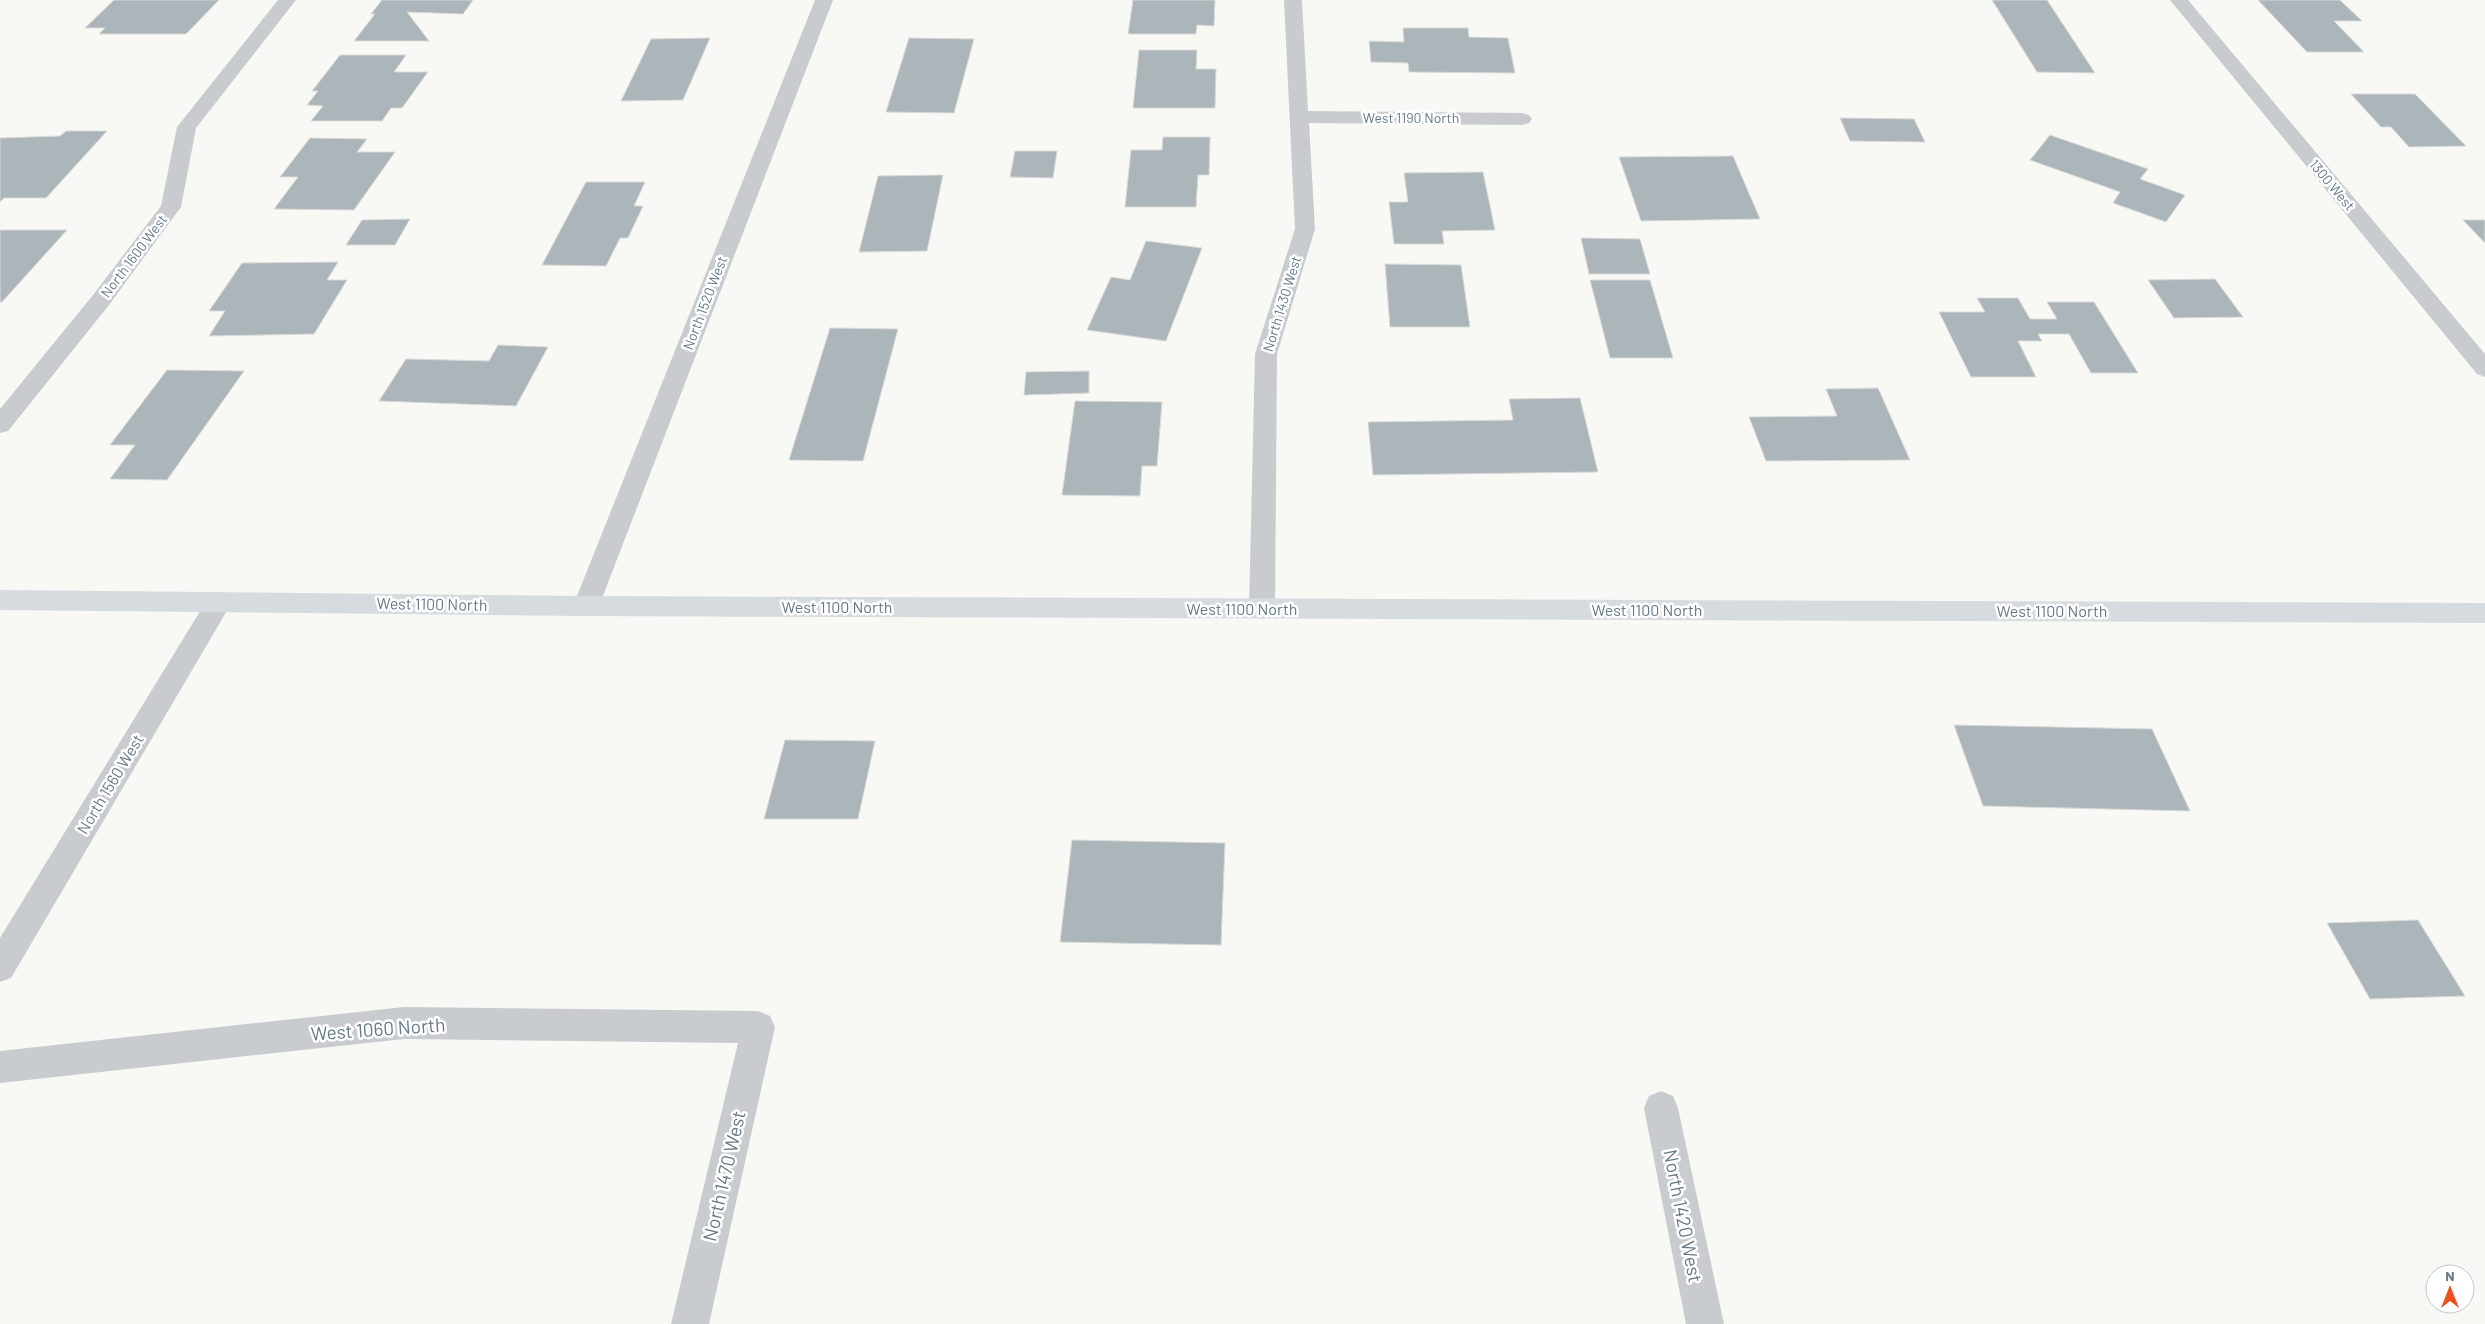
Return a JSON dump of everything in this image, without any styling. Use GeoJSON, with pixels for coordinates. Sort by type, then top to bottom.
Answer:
{"type":"FeatureCollection","features":[{"type":"Feature","properties":{"kind":"main road","name":"West 1100 North"},"geometry":{"type":"LineString","coordinates":[[0,600],[586,606],[2485,612]]}},
{"type":"Feature","properties":{"kind":"street","name":"North 1600 West"},"geometry":{"type":"LineString","coordinates":[[0,425],[101,300],[171,208],[187,127],[287,0]]}},
{"type":"Feature","properties":{"kind":"street","name":"North 1520 West"},"geometry":{"type":"LineString","coordinates":[[586,606],[824,0]]}},
{"type":"Feature","properties":{"kind":"street","name":"North 1430 West"},"geometry":{"type":"LineString","coordinates":[[1262,609],[1266,354],[1305,229],[1293,0]]}},
{"type":"Feature","properties":{"kind":"street","name":"1300 West"},"geometry":{"type":"LineString","coordinates":[[2178,0],[2485,369]]}},
{"type":"Feature","properties":{"kind":"street","name":"West 1190 North"},"geometry":{"type":"LineString","coordinates":[[1300,117],[1522,119]]}},
{"type":"Feature","properties":{"kind":"street","name":"North 1560 West"},"geometry":{"type":"LineString","coordinates":[[0,966],[219,602]]}},
{"type":"Feature","properties":{"kind":"street","name":"West 1060 North"},"geometry":{"type":"LineString","coordinates":[[0,1067],[404,1023],[758,1027]]}},
{"type":"Feature","properties":{"kind":"street","name":"North 1470 West"},"geometry":{"type":"LineString","coordinates":[[690,1324],[758,1027]]}},
{"type":"Feature","properties":{"kind":"street","name":"North 1420 West"},"geometry":{"type":"LineString","coordinates":[[1661,1108],[1705,1324]]}},
{"type":"Feature","properties":{"kind":"building"},"geometry":{"type":"Polygon","coordinates":[[[114,0],[219,0],[186,34],[99,34],[105,28],[85,28],[114,0]]]}},
{"type":"Feature","properties":{"kind":"building"},"geometry":{"type":"Polygon","coordinates":[[[382,0],[473,0],[463,14],[407,12],[429,41],[354,41],[375,14],[371,14],[382,0]]]}},
{"type":"Feature","properties":{"kind":"building"},"geometry":{"type":"Polygon","coordinates":[[[1133,0],[1215,0],[1214,26],[1197,25],[1196,34],[1128,34],[1133,0]]]}},
{"type":"Feature","properties":{"kind":"building"},"geometry":{"type":"Polygon","coordinates":[[[1992,0],[2047,0],[2095,73],[2037,72],[1992,0]]]}},
{"type":"Feature","properties":{"kind":"building"},"geometry":{"type":"Polygon","coordinates":[[[2258,0],[2340,0],[2362,21],[2334,21],[2364,52],[2307,52],[2258,0]]]}},
{"type":"Feature","properties":{"kind":"building"},"geometry":{"type":"Polygon","coordinates":[[[1403,28],[1468,28],[1469,37],[1508,38],[1515,73],[1409,72],[1408,63],[1371,62],[1369,41],[1404,42],[1403,28]]]}},
{"type":"Feature","properties":{"kind":"building"},"geometry":{"type":"Polygon","coordinates":[[[710,38],[683,100],[621,101],[651,39],[710,38]]]}},
{"type":"Feature","properties":{"kind":"building"},"geometry":{"type":"Polygon","coordinates":[[[909,38],[974,39],[954,113],[886,112],[909,38]]]}},
{"type":"Feature","properties":{"kind":"building"},"geometry":{"type":"Polygon","coordinates":[[[1139,50],[1197,50],[1196,69],[1216,69],[1215,108],[1133,108],[1139,50]]]}},
{"type":"Feature","properties":{"kind":"building"},"geometry":{"type":"Polygon","coordinates":[[[340,55],[406,55],[394,72],[428,72],[402,108],[391,108],[382,121],[311,121],[323,106],[307,105],[318,91],[312,91],[340,55]]]}},
{"type":"Feature","properties":{"kind":"building"},"geometry":{"type":"Polygon","coordinates":[[[2351,94],[2415,94],[2466,146],[2409,147],[2391,127],[2381,127],[2351,94]]]}},
{"type":"Feature","properties":{"kind":"building"},"geometry":{"type":"Polygon","coordinates":[[[1840,118],[1914,119],[1925,142],[1850,141],[1840,118]]]}},
{"type":"Feature","properties":{"kind":"building"},"geometry":{"type":"Polygon","coordinates":[[[66,131],[107,131],[46,198],[4,198],[0,202],[0,138],[60,136],[66,131]]]}},
{"type":"Feature","properties":{"kind":"building"},"geometry":{"type":"Polygon","coordinates":[[[2050,135],[2148,169],[2140,179],[2185,195],[2166,222],[2113,203],[2120,192],[2030,160],[2050,135]]]}},
{"type":"Feature","properties":{"kind":"building"},"geometry":{"type":"Polygon","coordinates":[[[1163,137],[1210,137],[1209,175],[1198,175],[1196,207],[1125,207],[1131,150],[1162,150],[1163,137]]]}},
{"type":"Feature","properties":{"kind":"building"},"geometry":{"type":"Polygon","coordinates":[[[310,138],[367,139],[357,152],[395,152],[354,210],[274,209],[298,177],[280,177],[310,138]]]}},
{"type":"Feature","properties":{"kind":"building"},"geometry":{"type":"Polygon","coordinates":[[[1015,151],[1057,151],[1053,178],[1010,177],[1015,151]]]}},
{"type":"Feature","properties":{"kind":"building"},"geometry":{"type":"Polygon","coordinates":[[[1733,156],[1760,219],[1641,221],[1619,157],[1733,156]]]}},
{"type":"Feature","properties":{"kind":"building"},"geometry":{"type":"Polygon","coordinates":[[[1483,172],[1495,230],[1442,231],[1444,244],[1394,244],[1389,202],[1408,202],[1404,173],[1483,172]]]}},
{"type":"Feature","properties":{"kind":"building"},"geometry":{"type":"Polygon","coordinates":[[[943,175],[927,251],[859,252],[878,176],[943,175]]]}},
{"type":"Feature","properties":{"kind":"building"},"geometry":{"type":"Polygon","coordinates":[[[586,182],[645,182],[634,206],[643,206],[628,238],[620,238],[606,266],[542,265],[586,182]]]}},
{"type":"Feature","properties":{"kind":"building"},"geometry":{"type":"Polygon","coordinates":[[[410,219],[395,245],[346,245],[362,220],[410,219]]]}},
{"type":"Feature","properties":{"kind":"building"},"geometry":{"type":"Polygon","coordinates":[[[2463,220],[2485,220],[2485,243],[2463,220]]]}},
{"type":"Feature","properties":{"kind":"building"},"geometry":{"type":"Polygon","coordinates":[[[0,230],[67,230],[2,302],[0,302],[0,230]]]}},
{"type":"Feature","properties":{"kind":"building"},"geometry":{"type":"Polygon","coordinates":[[[1581,238],[1640,239],[1650,274],[1589,274],[1581,238]]]}},
{"type":"Feature","properties":{"kind":"building"},"geometry":{"type":"Polygon","coordinates":[[[1146,241],[1202,248],[1166,341],[1087,330],[1111,277],[1130,280],[1146,241]]]}},
{"type":"Feature","properties":{"kind":"building"},"geometry":{"type":"Polygon","coordinates":[[[338,262],[327,280],[347,280],[314,334],[209,336],[225,311],[209,311],[242,263],[338,262]]]}},
{"type":"Feature","properties":{"kind":"building"},"geometry":{"type":"Polygon","coordinates":[[[1385,264],[1461,265],[1470,327],[1390,327],[1385,264]]]}},
{"type":"Feature","properties":{"kind":"building"},"geometry":{"type":"Polygon","coordinates":[[[2215,279],[2243,317],[2174,318],[2148,280],[2215,279]]]}},
{"type":"Feature","properties":{"kind":"building"},"geometry":{"type":"Polygon","coordinates":[[[1590,280],[1650,280],[1673,358],[1610,358],[1590,280]]]}},
{"type":"Feature","properties":{"kind":"building"},"geometry":{"type":"Polygon","coordinates":[[[1977,298],[2018,298],[2030,319],[2057,319],[2047,302],[2094,302],[2138,373],[2091,373],[2069,334],[2038,334],[2042,341],[2018,341],[2036,377],[1971,377],[1939,312],[1985,312],[1977,298]]]}},
{"type":"Feature","properties":{"kind":"building"},"geometry":{"type":"Polygon","coordinates":[[[830,328],[898,329],[863,461],[789,460],[830,328]]]}},
{"type":"Feature","properties":{"kind":"building"},"geometry":{"type":"Polygon","coordinates":[[[498,345],[548,347],[516,406],[379,401],[406,359],[489,361],[498,345]]]}},
{"type":"Feature","properties":{"kind":"building"},"geometry":{"type":"Polygon","coordinates":[[[167,370],[244,371],[167,480],[110,479],[135,445],[110,445],[167,370]]]}},
{"type":"Feature","properties":{"kind":"building"},"geometry":{"type":"Polygon","coordinates":[[[1089,371],[1089,393],[1024,395],[1026,372],[1089,371]]]}},
{"type":"Feature","properties":{"kind":"building"},"geometry":{"type":"Polygon","coordinates":[[[1878,388],[1910,460],[1766,461],[1749,417],[1837,416],[1826,389],[1878,388]]]}},
{"type":"Feature","properties":{"kind":"building"},"geometry":{"type":"Polygon","coordinates":[[[1580,398],[1598,472],[1373,475],[1368,422],[1513,420],[1509,399],[1580,398]]]}},
{"type":"Feature","properties":{"kind":"building"},"geometry":{"type":"Polygon","coordinates":[[[1075,401],[1162,402],[1157,466],[1142,466],[1140,496],[1062,495],[1075,401]]]}},
{"type":"Feature","properties":{"kind":"building"},"geometry":{"type":"Polygon","coordinates":[[[1954,725],[2152,729],[2190,811],[1983,806],[1954,725]]]}},
{"type":"Feature","properties":{"kind":"building"},"geometry":{"type":"Polygon","coordinates":[[[785,740],[875,741],[858,819],[764,819],[785,740]]]}},
{"type":"Feature","properties":{"kind":"building"},"geometry":{"type":"Polygon","coordinates":[[[1072,840],[1225,843],[1221,945],[1060,942],[1072,840]]]}},
{"type":"Feature","properties":{"kind":"building"},"geometry":{"type":"Polygon","coordinates":[[[2418,920],[2465,996],[2370,999],[2327,923],[2418,920]]]}}]}
